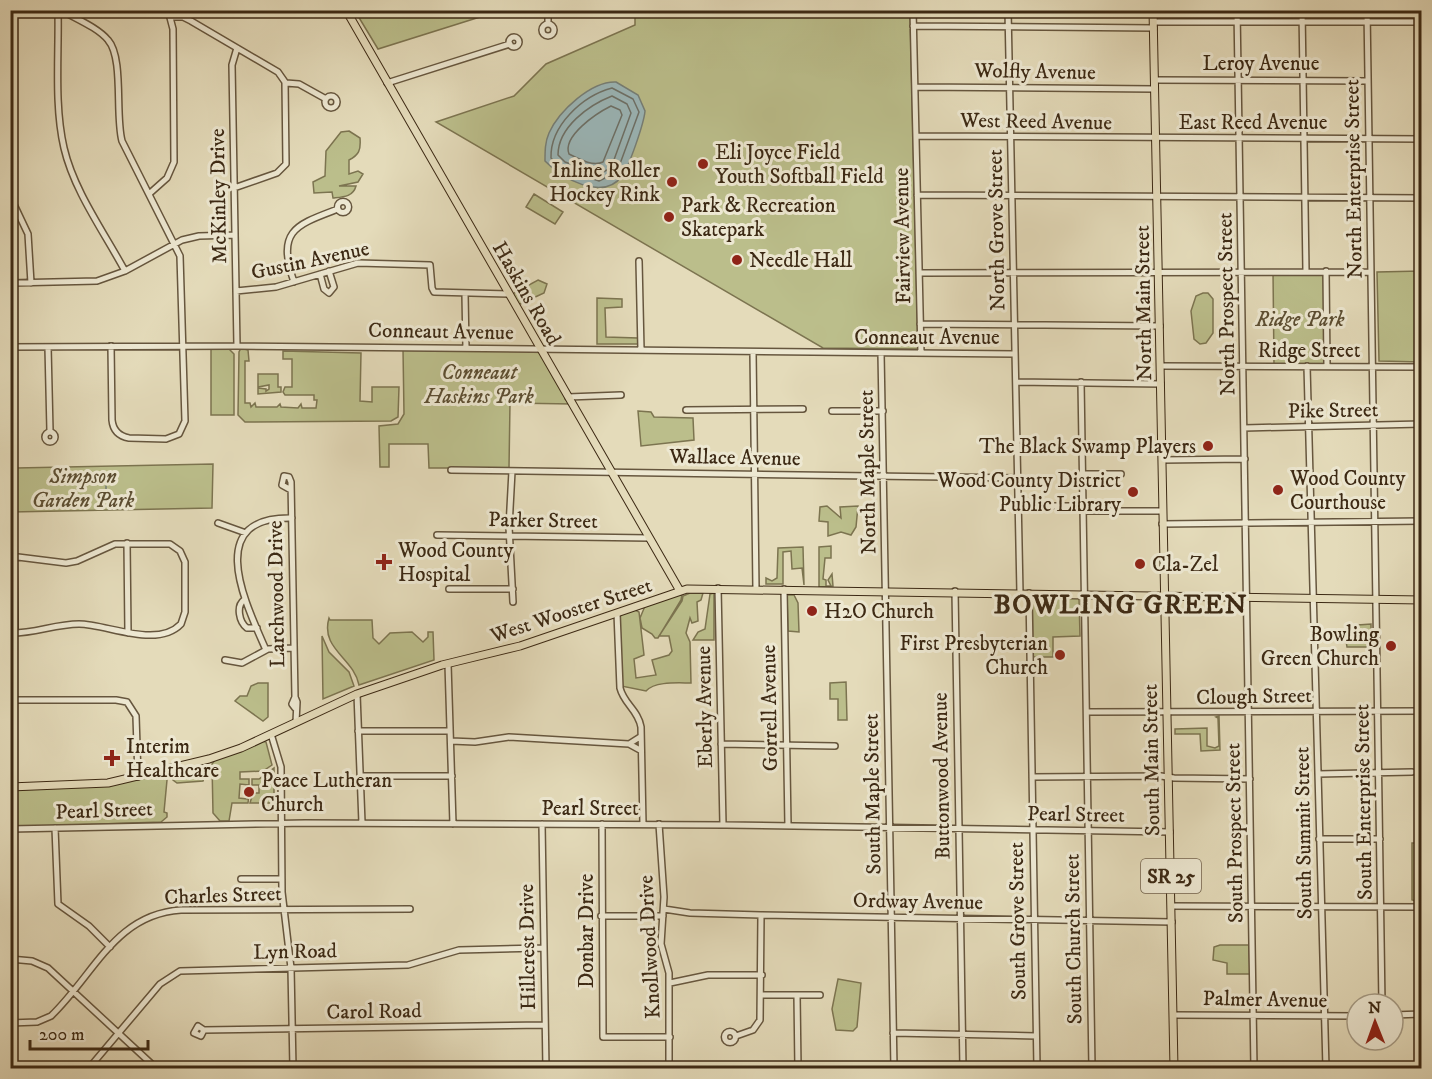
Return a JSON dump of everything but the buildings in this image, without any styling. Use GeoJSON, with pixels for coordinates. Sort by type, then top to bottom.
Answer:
{"type":"FeatureCollection","features":[{"type":"Feature","properties":{"kind":"main road","name":"Haskins Road"},"geometry":{"type":"LineString","coordinates":[[346,10],[680,591]]}},
{"type":"Feature","properties":{"kind":"main road","name":"North Main Street"},"geometry":{"type":"LineString","coordinates":[[1153,10],[1161,366],[1163,596]]}},
{"type":"Feature","properties":{"kind":"main road","name":"West Wooster Street"},"geometry":{"type":"LineString","coordinates":[[10,787],[95,784],[138,777],[224,755],[357,694],[448,664],[520,646],[680,591],[718,588],[1422,600]]}},
{"type":"Feature","properties":{"kind":"main road","name":"South Main Street"},"geometry":{"type":"LineString","coordinates":[[1163,596],[1174,1068]]}},
{"type":"Feature","properties":{"kind":"street"},"geometry":{"type":"LineString","coordinates":[[59,10],[104,36],[114,48],[119,129],[125,149],[176,243],[182,267],[185,421],[179,434],[166,439],[135,439],[123,437],[118,433],[112,420],[111,346]]}},
{"type":"Feature","properties":{"kind":"street"},"geometry":{"type":"LineString","coordinates":[[59,10],[60,125],[64,149],[80,187],[125,271]]}},
{"type":"Feature","properties":{"kind":"street"},"geometry":{"type":"LineString","coordinates":[[148,194],[166,180],[174,162],[172,17],[168,10]]}},
{"type":"Feature","properties":{"kind":"street"},"geometry":{"type":"LineString","coordinates":[[548,10],[548,24]]}},
{"type":"Feature","properties":{"kind":"street","name":"Fairview Avenue"},"geometry":{"type":"LineString","coordinates":[[913,10],[921,353]]}},
{"type":"Feature","properties":{"kind":"street","name":"North Grove Street"},"geometry":{"type":"LineString","coordinates":[[1008,10],[1020,593]]}},
{"type":"Feature","properties":{"kind":"street","name":"North Prospect Street"},"geometry":{"type":"LineString","coordinates":[[1237,10],[1247,596]]}},
{"type":"Feature","properties":{"kind":"street"},"geometry":{"type":"LineString","coordinates":[[1302,10],[1306,271]]}},
{"type":"Feature","properties":{"kind":"street","name":"North Enterprise Street"},"geometry":{"type":"LineString","coordinates":[[1367,10],[1377,599]]}},
{"type":"Feature","properties":{"kind":"street"},"geometry":{"type":"LineString","coordinates":[[172,17],[186,18],[279,72],[286,83],[287,158],[284,167],[277,173],[234,188]]}},
{"type":"Feature","properties":{"kind":"street"},"geometry":{"type":"LineString","coordinates":[[913,26],[1422,22]]}},
{"type":"Feature","properties":{"kind":"street"},"geometry":{"type":"LineString","coordinates":[[387,83],[510,44]]}},
{"type":"Feature","properties":{"kind":"street","name":"McKinley Drive"},"geometry":{"type":"LineString","coordinates":[[237,48],[232,65],[237,346]]}},
{"type":"Feature","properties":{"kind":"street","name":"Leroy Avenue"},"geometry":{"type":"LineString","coordinates":[[1155,80],[1368,81]]}},
{"type":"Feature","properties":{"kind":"street"},"geometry":{"type":"LineString","coordinates":[[286,83],[299,84],[326,99]]}},
{"type":"Feature","properties":{"kind":"street","name":"Wolfly Avenue"},"geometry":{"type":"LineString","coordinates":[[915,87],[1155,89]]}},
{"type":"Feature","properties":{"kind":"street","name":"West Reed Avenue"},"geometry":{"type":"LineString","coordinates":[[916,136],[1155,138]]}},
{"type":"Feature","properties":{"kind":"street","name":"East Reed Avenue"},"geometry":{"type":"LineString","coordinates":[[1155,138],[1422,139]]}},
{"type":"Feature","properties":{"kind":"street"},"geometry":{"type":"LineString","coordinates":[[917,195],[1422,198]]}},
{"type":"Feature","properties":{"kind":"street"},"geometry":{"type":"LineString","coordinates":[[10,196],[28,234],[31,282]]}},
{"type":"Feature","properties":{"kind":"street"},"geometry":{"type":"LineString","coordinates":[[294,282],[289,258],[289,240],[293,231],[302,222],[338,209]]}},
{"type":"Feature","properties":{"kind":"street"},"geometry":{"type":"LineString","coordinates":[[10,283],[97,280],[125,271],[176,243],[199,236],[235,235]]}},
{"type":"Feature","properties":{"kind":"street"},"geometry":{"type":"LineString","coordinates":[[639,261],[641,350]]}},
{"type":"Feature","properties":{"kind":"street","name":"Gustin Avenue"},"geometry":{"type":"LineString","coordinates":[[236,291],[265,289],[367,262],[427,263],[430,265],[432,291],[508,294]]}},
{"type":"Feature","properties":{"kind":"street"},"geometry":{"type":"LineString","coordinates":[[320,274],[324,289],[329,293],[334,287],[329,271]]}},
{"type":"Feature","properties":{"kind":"street"},"geometry":{"type":"LineString","coordinates":[[1326,271],[1327,366]]}},
{"type":"Feature","properties":{"kind":"street"},"geometry":{"type":"LineString","coordinates":[[919,273],[1371,272]]}},
{"type":"Feature","properties":{"kind":"street"},"geometry":{"type":"LineString","coordinates":[[465,294],[466,348]]}},
{"type":"Feature","properties":{"kind":"street"},"geometry":{"type":"LineString","coordinates":[[920,324],[1160,326]]}},
{"type":"Feature","properties":{"kind":"street","name":"Conneaut Avenue"},"geometry":{"type":"LineString","coordinates":[[10,347],[237,346],[1015,354]]}},
{"type":"Feature","properties":{"kind":"street"},"geometry":{"type":"LineString","coordinates":[[48,347],[50,431]]}},
{"type":"Feature","properties":{"kind":"street"},"geometry":{"type":"LineString","coordinates":[[753,352],[756,589]]}},
{"type":"Feature","properties":{"kind":"street","name":"North Maple Street"},"geometry":{"type":"LineString","coordinates":[[881,353],[885,591]]}},
{"type":"Feature","properties":{"kind":"street","name":"Ridge Street"},"geometry":{"type":"LineString","coordinates":[[1161,366],[1422,367]]}},
{"type":"Feature","properties":{"kind":"street","name":"South Summit Street"},"geometry":{"type":"LineString","coordinates":[[1307,366],[1326,1068]]}},
{"type":"Feature","properties":{"kind":"street"},"geometry":{"type":"LineString","coordinates":[[1016,382],[1161,384]]}},
{"type":"Feature","properties":{"kind":"street","name":"South Church Street"},"geometry":{"type":"LineString","coordinates":[[1081,382],[1092,1068]]}},
{"type":"Feature","properties":{"kind":"street"},"geometry":{"type":"LineString","coordinates":[[568,398],[621,395]]}},
{"type":"Feature","properties":{"kind":"street"},"geometry":{"type":"LineString","coordinates":[[686,410],[803,409]]}},
{"type":"Feature","properties":{"kind":"street"},"geometry":{"type":"LineString","coordinates":[[832,411],[882,411]]}},
{"type":"Feature","properties":{"kind":"street","name":"Pike Street"},"geometry":{"type":"LineString","coordinates":[[1244,428],[1422,424]]}},
{"type":"Feature","properties":{"kind":"street"},"geometry":{"type":"LineString","coordinates":[[1162,460],[1245,459]]}},
{"type":"Feature","properties":{"kind":"street","name":"Wallace Avenue"},"geometry":{"type":"LineString","coordinates":[[451,470],[1018,478]]}},
{"type":"Feature","properties":{"kind":"street"},"geometry":{"type":"LineString","coordinates":[[512,471],[510,536],[513,602]]}},
{"type":"Feature","properties":{"kind":"street"},"geometry":{"type":"LineString","coordinates":[[1083,474],[1121,474]]}},
{"type":"Feature","properties":{"kind":"street","name":"Larchwood Drive"},"geometry":{"type":"LineString","coordinates":[[291,490],[296,722]]}},
{"type":"Feature","properties":{"kind":"street"},"geometry":{"type":"LineString","coordinates":[[1018,506],[1162,511]]}},
{"type":"Feature","properties":{"kind":"street"},"geometry":{"type":"LineString","coordinates":[[266,650],[244,600],[239,583],[237,556],[246,533],[264,520],[292,519]]}},
{"type":"Feature","properties":{"kind":"street"},"geometry":{"type":"LineString","coordinates":[[1162,524],[1422,521]]}},
{"type":"Feature","properties":{"kind":"street"},"geometry":{"type":"LineString","coordinates":[[218,523],[246,533]]}},
{"type":"Feature","properties":{"kind":"street","name":"Parker Street"},"geometry":{"type":"LineString","coordinates":[[437,535],[649,538]]}},
{"type":"Feature","properties":{"kind":"street"},"geometry":{"type":"LineString","coordinates":[[127,543],[128,633]]}},
{"type":"Feature","properties":{"kind":"street"},"geometry":{"type":"LineString","coordinates":[[127,543],[166,543],[180,551],[185,562],[186,608],[181,624],[171,632],[128,633],[81,624],[52,625],[13,633],[12,556],[52,563],[71,562],[109,546],[127,543]]}},
{"type":"Feature","properties":{"kind":"street","name":"Eberly Avenue"},"geometry":{"type":"LineString","coordinates":[[718,588],[723,825]]}},
{"type":"Feature","properties":{"kind":"street"},"geometry":{"type":"LineString","coordinates":[[449,589],[513,589]]}},
{"type":"Feature","properties":{"kind":"street","name":"Gorrell Avenue"},"geometry":{"type":"LineString","coordinates":[[784,589],[788,826]]}},
{"type":"Feature","properties":{"kind":"street","name":"South Maple Street"},"geometry":{"type":"LineString","coordinates":[[885,591],[894,1068]]}},
{"type":"Feature","properties":{"kind":"street","name":"Buttonwood Avenue"},"geometry":{"type":"LineString","coordinates":[[954,591],[963,1068]]}},
{"type":"Feature","properties":{"kind":"street","name":"South Grove Street"},"geometry":{"type":"LineString","coordinates":[[1029,593],[1037,1068]]}},
{"type":"Feature","properties":{"kind":"street","name":"South Prospect Street"},"geometry":{"type":"LineString","coordinates":[[1247,596],[1254,1068]]}},
{"type":"Feature","properties":{"kind":"street","name":"South Enterprise Street"},"geometry":{"type":"LineString","coordinates":[[1377,599],[1382,992]]}},
{"type":"Feature","properties":{"kind":"street"},"geometry":{"type":"LineString","coordinates":[[244,600],[240,607],[241,622],[247,628],[257,628]]}},
{"type":"Feature","properties":{"kind":"street"},"geometry":{"type":"LineString","coordinates":[[617,613],[620,688],[624,699],[638,716],[643,824]]}},
{"type":"Feature","properties":{"kind":"street"},"geometry":{"type":"LineString","coordinates":[[225,660],[245,663],[266,650],[294,648]]}},
{"type":"Feature","properties":{"kind":"street"},"geometry":{"type":"LineString","coordinates":[[448,664],[453,824]]}},
{"type":"Feature","properties":{"kind":"street"},"geometry":{"type":"LineString","coordinates":[[357,694],[362,823]]}},
{"type":"Feature","properties":{"kind":"street"},"geometry":{"type":"LineString","coordinates":[[10,700],[116,700],[127,702],[136,716],[138,777]]}},
{"type":"Feature","properties":{"kind":"street","name":"Clough Street"},"geometry":{"type":"LineString","coordinates":[[1087,712],[1422,711]]}},
{"type":"Feature","properties":{"kind":"street"},"geometry":{"type":"LineString","coordinates":[[358,731],[450,731]]}},
{"type":"Feature","properties":{"kind":"street"},"geometry":{"type":"LineString","coordinates":[[271,734],[281,766],[283,909],[291,968],[293,1068]]}},
{"type":"Feature","properties":{"kind":"street"},"geometry":{"type":"LineString","coordinates":[[451,741],[475,742],[509,736],[629,744],[640,750]]}},
{"type":"Feature","properties":{"kind":"street"},"geometry":{"type":"LineString","coordinates":[[629,744],[640,737]]}},
{"type":"Feature","properties":{"kind":"street"},"geometry":{"type":"LineString","coordinates":[[721,744],[835,746]]}},
{"type":"Feature","properties":{"kind":"street"},"geometry":{"type":"LineString","coordinates":[[1318,774],[1412,772]]}},
{"type":"Feature","properties":{"kind":"street"},"geometry":{"type":"LineString","coordinates":[[360,776],[452,776]]}},
{"type":"Feature","properties":{"kind":"street"},"geometry":{"type":"LineString","coordinates":[[1032,777],[1250,779]]}},
{"type":"Feature","properties":{"kind":"street","name":"Pearl Street"},"geometry":{"type":"LineString","coordinates":[[10,830],[362,823],[658,824],[1170,832]]}},
{"type":"Feature","properties":{"kind":"street","name":"Hillcrest Drive"},"geometry":{"type":"LineString","coordinates":[[542,824],[546,1068]]}},
{"type":"Feature","properties":{"kind":"street","name":"Donbar Drive"},"geometry":{"type":"LineString","coordinates":[[603,824],[601,916],[603,1038],[670,1037]]}},
{"type":"Feature","properties":{"kind":"street","name":"Knollwood Drive"},"geometry":{"type":"LineString","coordinates":[[658,824],[663,912],[661,945],[670,983],[669,1068]]}},
{"type":"Feature","properties":{"kind":"street"},"geometry":{"type":"LineString","coordinates":[[55,828],[58,904],[89,926],[110,946]]}},
{"type":"Feature","properties":{"kind":"street"},"geometry":{"type":"LineString","coordinates":[[1319,839],[1380,839]]}},
{"type":"Feature","properties":{"kind":"street"},"geometry":{"type":"LineString","coordinates":[[241,879],[282,879]]}},
{"type":"Feature","properties":{"kind":"street"},"geometry":{"type":"LineString","coordinates":[[1171,906],[1422,907]]}},
{"type":"Feature","properties":{"kind":"street","name":"Charles Street"},"geometry":{"type":"LineString","coordinates":[[10,1023],[46,1019],[73,991],[110,946],[134,924],[158,913],[283,909],[410,909]]}},
{"type":"Feature","properties":{"kind":"street","name":"Ordway Avenue"},"geometry":{"type":"LineString","coordinates":[[601,916],[663,912],[1172,922]]}},
{"type":"Feature","properties":{"kind":"street"},"geometry":{"type":"LineString","coordinates":[[736,1036],[748,1033],[757,1027],[761,1017],[761,915]]}},
{"type":"Feature","properties":{"kind":"street","name":"Lyn Road"},"geometry":{"type":"LineString","coordinates":[[89,1068],[160,984],[174,973],[192,969],[408,965],[459,950],[543,948]]}},
{"type":"Feature","properties":{"kind":"street"},"geometry":{"type":"LineString","coordinates":[[10,959],[43,965],[156,1068]]}},
{"type":"Feature","properties":{"kind":"street"},"geometry":{"type":"LineString","coordinates":[[670,983],[708,975],[762,975]]}},
{"type":"Feature","properties":{"kind":"street"},"geometry":{"type":"LineString","coordinates":[[761,995],[820,995]]}},
{"type":"Feature","properties":{"kind":"street"},"geometry":{"type":"LineString","coordinates":[[797,995],[798,1068]]}},
{"type":"Feature","properties":{"kind":"street"},"geometry":{"type":"LineString","coordinates":[[1405,1015],[1422,1014]]}},
{"type":"Feature","properties":{"kind":"street","name":"Palmer Avenue"},"geometry":{"type":"LineString","coordinates":[[1173,1015],[1345,1016]]}},
{"type":"Feature","properties":{"kind":"street","name":"Carol Road"},"geometry":{"type":"LineString","coordinates":[[204,1030],[545,1025]]}},
{"type":"Feature","properties":{"kind":"street"},"geometry":{"type":"LineString","coordinates":[[893,1033],[1036,1036]]}},
{"type":"Feature","properties":{"kind":"green space"},"geometry":{"type":"Polygon","coordinates":[[[355,11],[499,11],[378,49],[355,11]]]}},
{"type":"Feature","properties":{"kind":"green space"},"geometry":{"type":"Polygon","coordinates":[[[635,11],[910,11],[918,349],[823,348],[436,122],[514,96],[546,64],[635,25],[635,11]]]}},
{"type":"Feature","properties":{"kind":"green space"},"geometry":{"type":"Polygon","coordinates":[[[349,131],[360,138],[360,149],[349,160],[349,174],[358,171],[363,174],[358,182],[339,186],[356,186],[355,190],[347,196],[333,198],[332,192],[314,193],[313,182],[325,176],[326,151],[341,132],[349,131]]]}},
{"type":"Feature","properties":{"kind":"green space"},"geometry":{"type":"Polygon","coordinates":[[[534,194],[563,212],[555,224],[526,207],[534,194]]]}},
{"type":"Feature","properties":{"kind":"green space","name":"Ridge Park"},"geometry":{"type":"Polygon","coordinates":[[[1273,271],[1326,271],[1327,366],[1274,366],[1273,271]]]}},
{"type":"Feature","properties":{"kind":"green space"},"geometry":{"type":"Polygon","coordinates":[[[1421,271],[1421,362],[1379,361],[1377,272],[1421,271]]]}},
{"type":"Feature","properties":{"kind":"green space"},"geometry":{"type":"Polygon","coordinates":[[[538,280],[547,284],[544,293],[518,305],[512,296],[514,293],[538,280]]]}},
{"type":"Feature","properties":{"kind":"green space"},"geometry":{"type":"Polygon","coordinates":[[[1208,293],[1213,299],[1213,333],[1206,343],[1200,344],[1194,339],[1191,311],[1196,296],[1208,293]]]}},
{"type":"Feature","properties":{"kind":"green space"},"geometry":{"type":"Polygon","coordinates":[[[597,298],[622,299],[622,307],[605,308],[606,337],[638,338],[638,344],[597,344],[597,298]]]}},
{"type":"Feature","properties":{"kind":"green space"},"geometry":{"type":"Polygon","coordinates":[[[211,347],[227,347],[234,354],[234,415],[211,415],[211,347]]]}},
{"type":"Feature","properties":{"kind":"green space"},"geometry":{"type":"Polygon","coordinates":[[[241,348],[248,350],[249,361],[245,361],[245,403],[250,403],[251,407],[255,403],[256,407],[277,407],[280,404],[281,407],[298,408],[301,404],[302,408],[316,408],[317,400],[314,400],[314,395],[285,395],[283,392],[285,387],[292,387],[292,359],[283,359],[283,351],[361,353],[360,401],[372,402],[372,387],[399,387],[398,417],[391,421],[245,422],[238,415],[239,352],[241,348]]]}},
{"type":"Feature","properties":{"kind":"green space","name":"Conneaut Haskins Park"},"geometry":{"type":"Polygon","coordinates":[[[403,349],[540,349],[572,404],[510,403],[509,468],[429,468],[428,444],[389,444],[389,467],[380,467],[379,426],[398,424],[404,414],[403,349]]]}},
{"type":"Feature","properties":{"kind":"green space"},"geometry":{"type":"Polygon","coordinates":[[[258,374],[278,374],[278,387],[281,387],[281,392],[258,394],[258,388],[266,389],[266,391],[269,385],[258,387],[258,374]]]}},
{"type":"Feature","properties":{"kind":"green space"},"geometry":{"type":"Polygon","coordinates":[[[638,411],[651,412],[654,417],[693,418],[694,440],[641,446],[638,411]]]}},
{"type":"Feature","properties":{"kind":"green space","name":"Simpson Garden Park"},"geometry":{"type":"Polygon","coordinates":[[[11,434],[14,434],[16,468],[213,464],[212,508],[11,512],[11,434]]]}},
{"type":"Feature","properties":{"kind":"green space"},"geometry":{"type":"Polygon","coordinates":[[[827,506],[841,518],[840,507],[858,506],[856,527],[851,535],[841,532],[828,536],[828,522],[819,521],[820,507],[827,506]]]}},
{"type":"Feature","properties":{"kind":"green space"},"geometry":{"type":"Polygon","coordinates":[[[831,546],[831,558],[825,558],[823,579],[826,580],[826,586],[831,586],[828,580],[832,574],[833,586],[819,587],[819,547],[831,546]]]}},
{"type":"Feature","properties":{"kind":"green space"},"geometry":{"type":"Polygon","coordinates":[[[803,547],[804,585],[802,568],[792,569],[791,551],[783,552],[783,584],[766,584],[766,578],[772,581],[777,578],[778,548],[803,547]]]}},
{"type":"Feature","properties":{"kind":"green space"},"geometry":{"type":"Polygon","coordinates":[[[690,593],[703,593],[701,600],[697,602],[698,621],[692,623],[690,618],[686,633],[690,642],[691,683],[661,684],[646,691],[621,686],[620,614],[635,610],[639,612],[644,655],[634,659],[636,678],[656,675],[652,660],[669,655],[672,651],[669,636],[659,636],[683,596],[690,593]]]}},
{"type":"Feature","properties":{"kind":"green space"},"geometry":{"type":"Polygon","coordinates":[[[714,593],[714,640],[693,640],[698,632],[705,629],[710,594],[714,593]]]}},
{"type":"Feature","properties":{"kind":"green space"},"geometry":{"type":"Polygon","coordinates":[[[682,594],[681,600],[658,638],[642,628],[640,618],[645,606],[682,594]]]}},
{"type":"Feature","properties":{"kind":"green space"},"geometry":{"type":"Polygon","coordinates":[[[787,595],[794,595],[798,603],[799,632],[788,631],[787,595]]]}},
{"type":"Feature","properties":{"kind":"green space"},"geometry":{"type":"Polygon","coordinates":[[[1032,598],[1079,598],[1080,636],[1053,637],[1053,657],[1033,657],[1032,598]]]}},
{"type":"Feature","properties":{"kind":"green space"},"geometry":{"type":"Polygon","coordinates":[[[329,618],[330,620],[372,620],[373,638],[379,644],[390,633],[412,632],[423,642],[428,637],[428,632],[433,632],[434,660],[359,685],[351,668],[329,638],[329,618]]]}},
{"type":"Feature","properties":{"kind":"green space"},"geometry":{"type":"Polygon","coordinates":[[[1371,624],[1371,647],[1347,647],[1345,634],[1358,635],[1358,625],[1371,624]]]}},
{"type":"Feature","properties":{"kind":"green space"},"geometry":{"type":"Polygon","coordinates":[[[322,636],[329,652],[349,672],[354,686],[323,699],[322,636]]]}},
{"type":"Feature","properties":{"kind":"green space"},"geometry":{"type":"Polygon","coordinates":[[[846,682],[847,720],[838,720],[838,699],[830,699],[830,683],[846,682]]]}},
{"type":"Feature","properties":{"kind":"green space"},"geometry":{"type":"Polygon","coordinates":[[[268,683],[268,717],[263,721],[235,701],[240,696],[247,696],[251,686],[268,683]]]}},
{"type":"Feature","properties":{"kind":"green space"},"geometry":{"type":"Polygon","coordinates":[[[1219,716],[1220,750],[1201,751],[1200,734],[1175,734],[1175,729],[1207,728],[1207,746],[1215,748],[1219,746],[1218,718],[1216,717],[1219,716]]]}},
{"type":"Feature","properties":{"kind":"green space"},"geometry":{"type":"Polygon","coordinates":[[[262,741],[266,742],[272,765],[263,771],[240,772],[240,779],[249,779],[249,785],[240,784],[239,798],[247,799],[249,794],[248,803],[232,803],[229,821],[220,821],[213,813],[212,764],[215,760],[262,741]]]}},
{"type":"Feature","properties":{"kind":"green space"},"geometry":{"type":"Polygon","coordinates":[[[199,764],[206,771],[203,781],[177,783],[173,780],[172,775],[176,770],[199,764]]]}},
{"type":"Feature","properties":{"kind":"green space"},"geometry":{"type":"Polygon","coordinates":[[[274,768],[274,806],[271,803],[250,803],[253,793],[259,793],[259,785],[252,785],[252,779],[259,779],[274,768]]]}},
{"type":"Feature","properties":{"kind":"green space"},"geometry":{"type":"Polygon","coordinates":[[[159,774],[167,780],[164,812],[167,813],[167,817],[161,822],[11,827],[10,789],[108,786],[159,774]]]}},
{"type":"Feature","properties":{"kind":"green space"},"geometry":{"type":"Polygon","coordinates":[[[1412,843],[1421,843],[1421,902],[1412,900],[1412,843]]]}},
{"type":"Feature","properties":{"kind":"green space"},"geometry":{"type":"Polygon","coordinates":[[[1249,945],[1250,974],[1227,974],[1227,963],[1213,960],[1214,947],[1249,945]]]}},
{"type":"Feature","properties":{"kind":"green space"},"geometry":{"type":"Polygon","coordinates":[[[838,979],[861,983],[857,1027],[853,1031],[836,1030],[832,1009],[838,979]]]}},
{"type":"Feature","properties":{"kind":"water"},"geometry":{"type":"Polygon","coordinates":[[[616,82],[638,95],[645,111],[639,134],[625,171],[614,184],[604,187],[582,185],[561,174],[545,161],[548,136],[560,116],[577,99],[596,86],[616,82]]]}},
{"type":"Feature","properties":{"kind":"waterway"},"geometry":{"type":"LineString","coordinates":[[107,478],[109,484]]}},
{"type":"Feature","properties":{"kind":"waterway"},"geometry":{"type":"LineString","coordinates":[[103,495],[106,493],[106,486]]}},
{"type":"Feature","properties":{"kind":"place","name":"Eli Joyce Field Youth Softball Field"},"geometry":{"type":"Point","coordinates":[703,164]}},
{"type":"Feature","properties":{"kind":"place","name":"Inline Roller Hockey Rink"},"geometry":{"type":"Point","coordinates":[672,182]}},
{"type":"Feature","properties":{"kind":"place","name":"Park & Recreation Skatepark"},"geometry":{"type":"Point","coordinates":[669,217]}},
{"type":"Feature","properties":{"kind":"place","name":"Needle Hall"},"geometry":{"type":"Point","coordinates":[737,260]}},
{"type":"Feature","properties":{"kind":"place","name":"The Black Swamp Players"},"geometry":{"type":"Point","coordinates":[1208,446]}},
{"type":"Feature","properties":{"kind":"place","name":"Wood County Courthouse"},"geometry":{"type":"Point","coordinates":[1278,490]}},
{"type":"Feature","properties":{"kind":"place","name":"Wood County District Public Library"},"geometry":{"type":"Point","coordinates":[1133,492]}},
{"type":"Feature","properties":{"kind":"place","name":"Wood County Hospital"},"geometry":{"type":"Point","coordinates":[384,562]}},
{"type":"Feature","properties":{"kind":"place","name":"Cla-Zel"},"geometry":{"type":"Point","coordinates":[1140,564]}},
{"type":"Feature","properties":{"kind":"place","name":"H2O Church"},"geometry":{"type":"Point","coordinates":[812,611]}},
{"type":"Feature","properties":{"kind":"place","name":"Bowling Green Church"},"geometry":{"type":"Point","coordinates":[1391,646]}},
{"type":"Feature","properties":{"kind":"place","name":"First Presbyterian Church"},"geometry":{"type":"Point","coordinates":[1060,655]}},
{"type":"Feature","properties":{"kind":"place","name":"Interim Healthcare"},"geometry":{"type":"Point","coordinates":[112,758]}},
{"type":"Feature","properties":{"kind":"place","name":"Peace Lutheran Church"},"geometry":{"type":"Point","coordinates":[249,792]}},
{"type":"Feature","properties":{"kind":"district","name":"BOWLING GREEN"},"geometry":{"type":"Point","coordinates":[1121,604]}}]}
